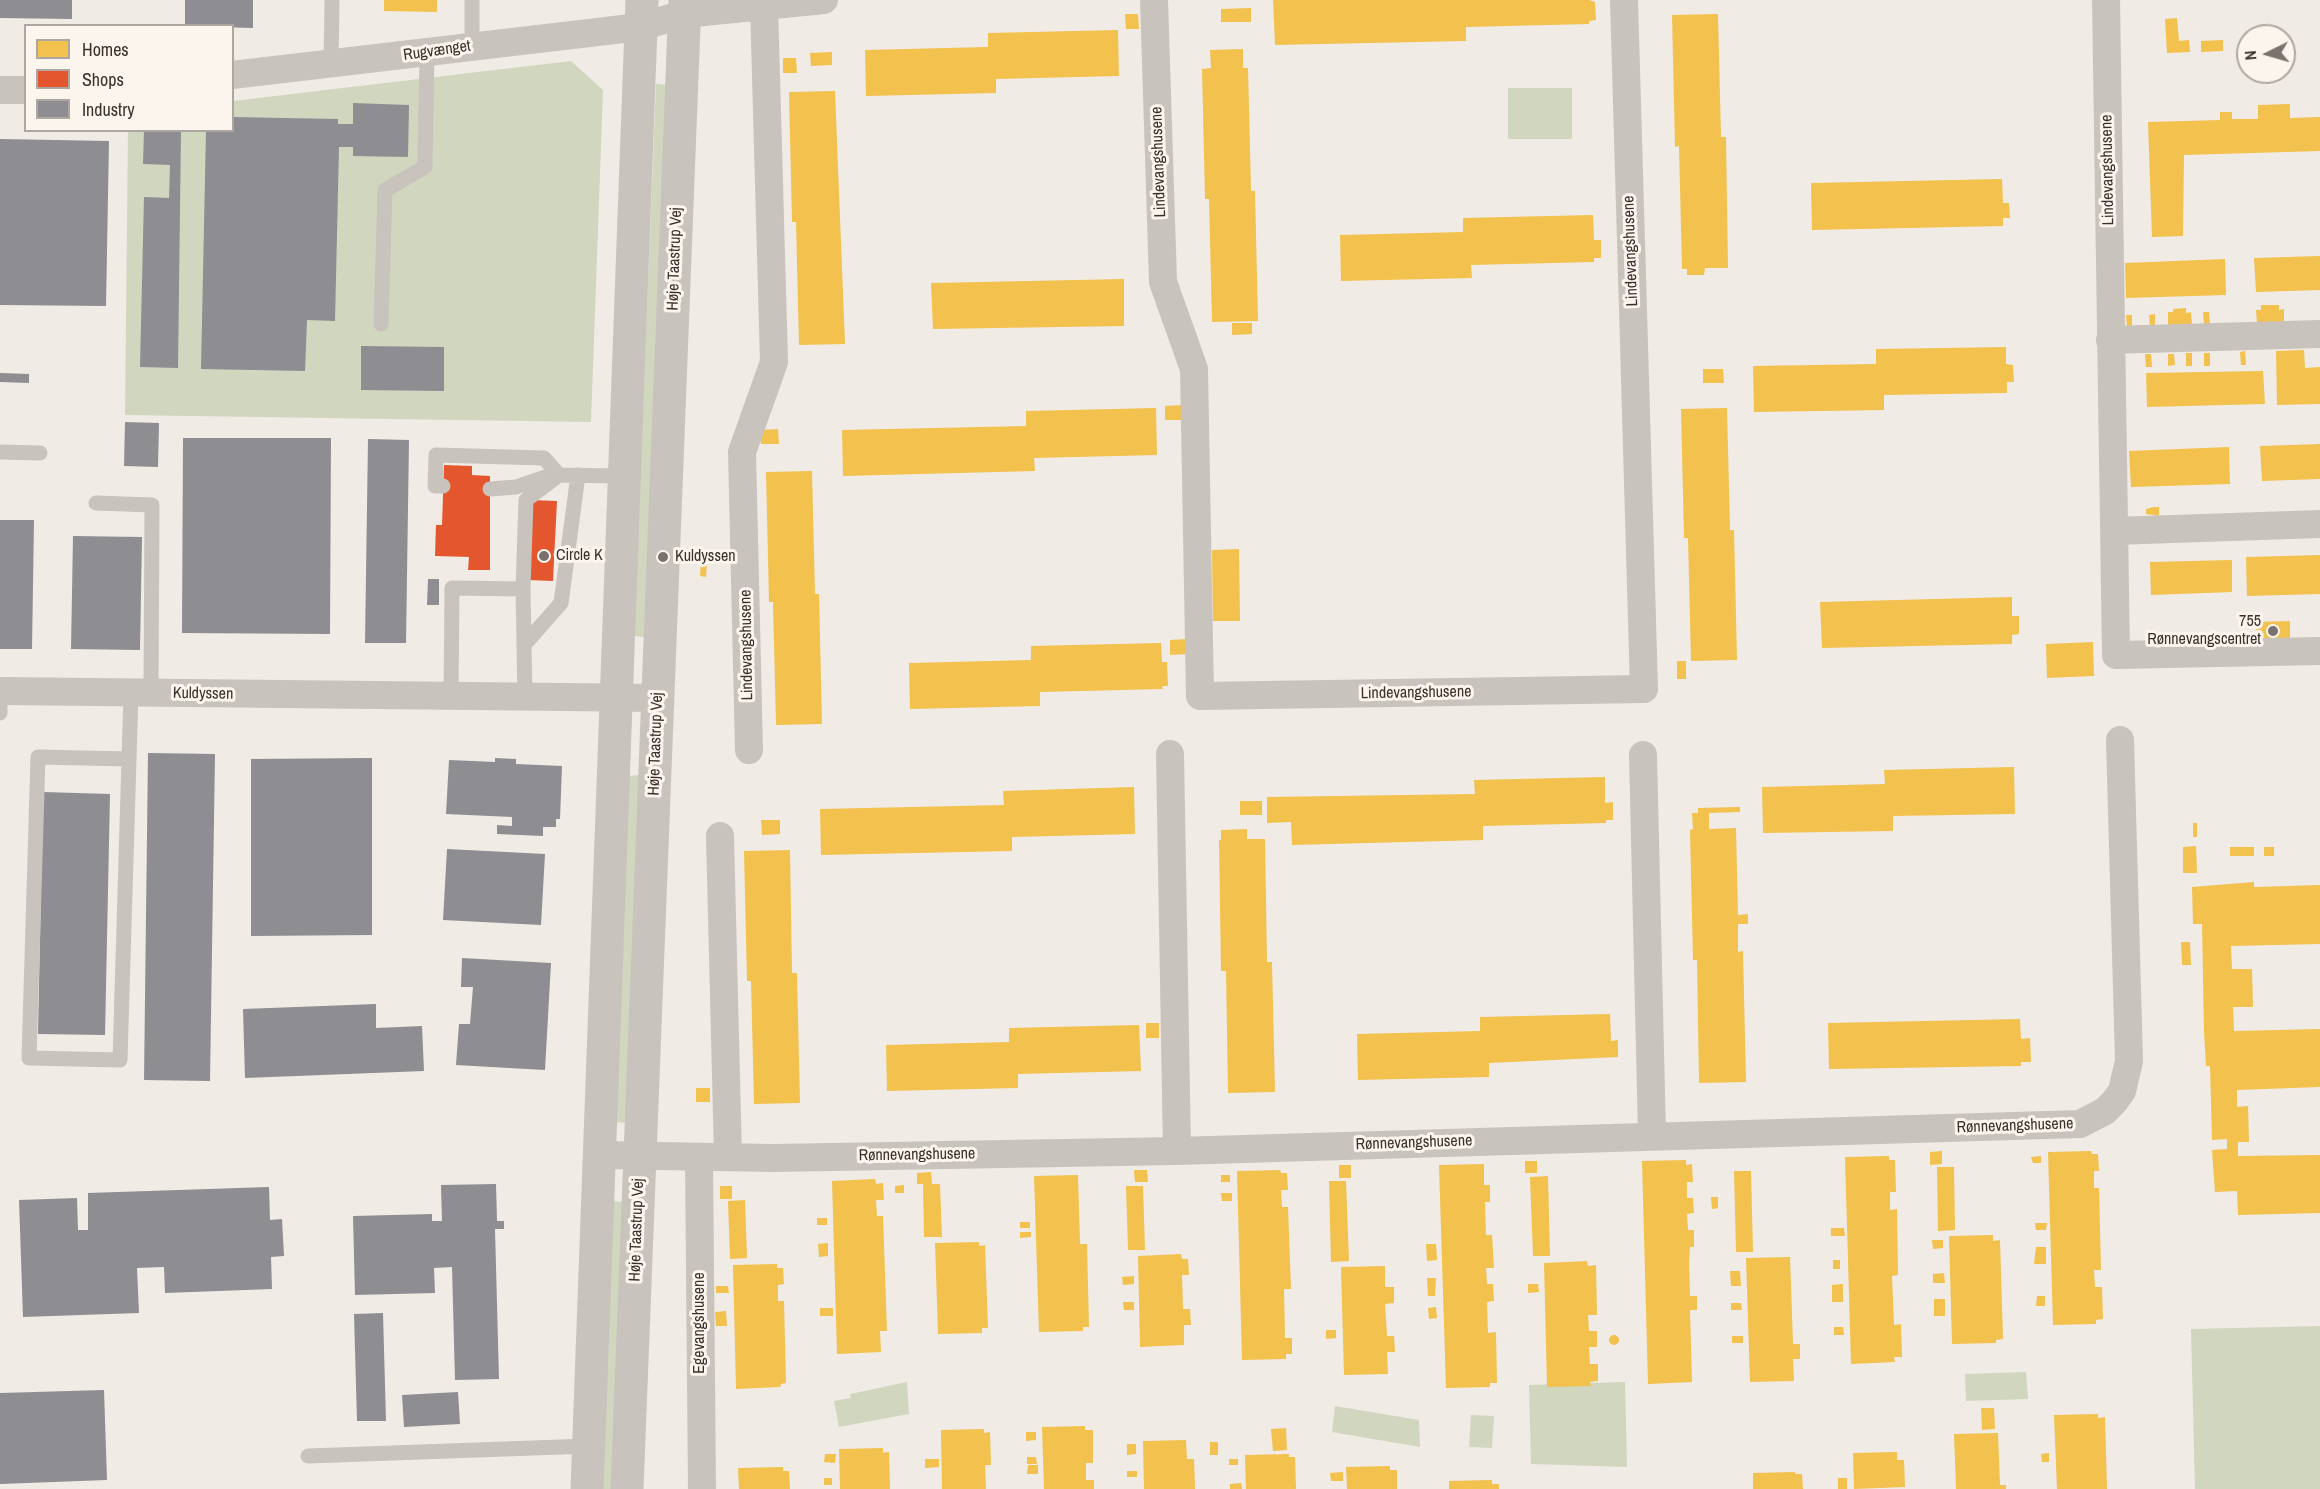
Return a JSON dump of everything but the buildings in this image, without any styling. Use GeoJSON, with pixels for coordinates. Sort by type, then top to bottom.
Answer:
{"type":"FeatureCollection","features":[{"type":"Feature","properties":{"kind":"street"},"geometry":{"type":"LineString","coordinates":[[586,1489],[601,1155],[614,698],[641,14],[684,7],[764,5],[818,0]]}},
{"type":"Feature","properties":{"kind":"street","name":"Lindevangshusene"},"geometry":{"type":"LineString","coordinates":[[1154,0],[1163,282],[1194,369],[1200,696],[1644,689],[1624,0]]}},
{"type":"Feature","properties":{"kind":"street","name":"Lindevangshusene"},"geometry":{"type":"LineString","coordinates":[[2106,0],[2116,655],[2320,651]]}},
{"type":"Feature","properties":{"kind":"street","name":"Lindevangshusene"},"geometry":{"type":"LineString","coordinates":[[749,750],[742,452],[774,362],[764,5]]}},
{"type":"Feature","properties":{"kind":"street","name":"Høje Taastrup Vej"},"geometry":{"type":"LineString","coordinates":[[627,1489],[684,7]]}},
{"type":"Feature","properties":{"kind":"street","name":"Rugvænget"},"geometry":{"type":"LineString","coordinates":[[234,75],[427,53],[641,14]]}},
{"type":"Feature","properties":{"kind":"street"},"geometry":{"type":"LineString","coordinates":[[0,90],[24,90]]}},
{"type":"Feature","properties":{"kind":"street"},"geometry":{"type":"LineString","coordinates":[[2110,340],[2320,334]]}},
{"type":"Feature","properties":{"kind":"street"},"geometry":{"type":"LineString","coordinates":[[2114,531],[2320,524]]}},
{"type":"Feature","properties":{"kind":"street","name":"Kuldyssen"},"geometry":{"type":"LineString","coordinates":[[0,691],[657,698]]}},
{"type":"Feature","properties":{"kind":"street","name":"Rønnevangshusene"},"geometry":{"type":"LineString","coordinates":[[601,1155],[699,1158],[1177,1150],[2080,1124],[2105,1111],[2122,1090],[2129,1061],[2120,740]]}},
{"type":"Feature","properties":{"kind":"street"},"geometry":{"type":"LineString","coordinates":[[1170,754],[1177,1150]]}},
{"type":"Feature","properties":{"kind":"street"},"geometry":{"type":"LineString","coordinates":[[1643,755],[1652,1135]]}},
{"type":"Feature","properties":{"kind":"street"},"geometry":{"type":"LineString","coordinates":[[720,836],[728,1157]]}},
{"type":"Feature","properties":{"kind":"street","name":"Egevangshusene"},"geometry":{"type":"LineString","coordinates":[[699,1158],[702,1489]]}},
{"type":"Feature","properties":{"kind":"lane"},"geometry":{"type":"LineString","coordinates":[[331,65],[332,0]]}},
{"type":"Feature","properties":{"kind":"lane"},"geometry":{"type":"LineString","coordinates":[[472,0],[472,46]]}},
{"type":"Feature","properties":{"kind":"lane"},"geometry":{"type":"LineString","coordinates":[[381,324],[385,190],[424,167],[427,53]]}},
{"type":"Feature","properties":{"kind":"lane"},"geometry":{"type":"LineString","coordinates":[[0,452],[40,453]]}},
{"type":"Feature","properties":{"kind":"lane"},"geometry":{"type":"LineString","coordinates":[[443,486],[435,486],[436,455],[544,458],[560,475]]}},
{"type":"Feature","properties":{"kind":"lane"},"geometry":{"type":"LineString","coordinates":[[490,489],[516,487],[560,475],[624,476]]}},
{"type":"Feature","properties":{"kind":"lane"},"geometry":{"type":"LineString","coordinates":[[525,698],[523,589],[526,500],[560,475]]}},
{"type":"Feature","properties":{"kind":"lane"},"geometry":{"type":"LineString","coordinates":[[524,645],[561,603],[578,475]]}},
{"type":"Feature","properties":{"kind":"lane"},"geometry":{"type":"LineString","coordinates":[[96,503],[152,505],[141,693],[129,759],[120,1060],[29,1058],[38,757],[129,759]]}},
{"type":"Feature","properties":{"kind":"lane"},"geometry":{"type":"LineString","coordinates":[[451,697],[453,588],[523,589]]}},
{"type":"Feature","properties":{"kind":"lane"},"geometry":{"type":"LineString","coordinates":[[0,691],[0,713]]}},
{"type":"Feature","properties":{"kind":"lane"},"geometry":{"type":"LineString","coordinates":[[308,1456],[589,1446]]}},
{"type":"Feature","properties":{"kind":"green space"},"geometry":{"type":"Polygon","coordinates":[[[571,61],[603,90],[591,422],[125,415],[128,132],[234,132],[234,101],[571,61]]]}},
{"type":"Feature","properties":{"kind":"green space"},"geometry":{"type":"Polygon","coordinates":[[[656,84],[670,85],[644,637],[634,636],[656,84]]]}},
{"type":"Feature","properties":{"kind":"green space"},"geometry":{"type":"Polygon","coordinates":[[[1508,88],[1572,88],[1572,139],[1508,139],[1508,88]]]}},
{"type":"Feature","properties":{"kind":"green space"},"geometry":{"type":"Polygon","coordinates":[[[642,775],[628,1123],[613,1122],[628,776],[642,775]]]}},
{"type":"Feature","properties":{"kind":"green space"},"geometry":{"type":"Polygon","coordinates":[[[611,1201],[625,1202],[613,1489],[599,1489],[611,1201]]]}},
{"type":"Feature","properties":{"kind":"green space"},"geometry":{"type":"Polygon","coordinates":[[[2320,1326],[2320,1489],[2195,1489],[2191,1329],[2320,1326]]]}},
{"type":"Feature","properties":{"kind":"green space"},"geometry":{"type":"Polygon","coordinates":[[[2026,1372],[2028,1399],[1966,1401],[1965,1374],[2026,1372]]]}},
{"type":"Feature","properties":{"kind":"green space"},"geometry":{"type":"Polygon","coordinates":[[[907,1382],[909,1414],[839,1427],[834,1401],[851,1398],[850,1394],[907,1382]]]}},
{"type":"Feature","properties":{"kind":"green space"},"geometry":{"type":"Polygon","coordinates":[[[1625,1382],[1627,1467],[1531,1464],[1529,1385],[1625,1382]]]}},
{"type":"Feature","properties":{"kind":"green space"},"geometry":{"type":"Polygon","coordinates":[[[1335,1406],[1419,1420],[1420,1447],[1332,1432],[1335,1406]]]}},
{"type":"Feature","properties":{"kind":"green space"},"geometry":{"type":"Polygon","coordinates":[[[1471,1415],[1494,1416],[1492,1448],[1469,1447],[1471,1415]]]}},
{"type":"Feature","properties":{"kind":"place","name":"Circle K"},"geometry":{"type":"Point","coordinates":[544,556]}},
{"type":"Feature","properties":{"kind":"place","name":"Kuldyssen"},"geometry":{"type":"Point","coordinates":[663,557]}},
{"type":"Feature","properties":{"kind":"place","name":"755 Rønnevangscentret"},"geometry":{"type":"Point","coordinates":[2273,631]}}]}
